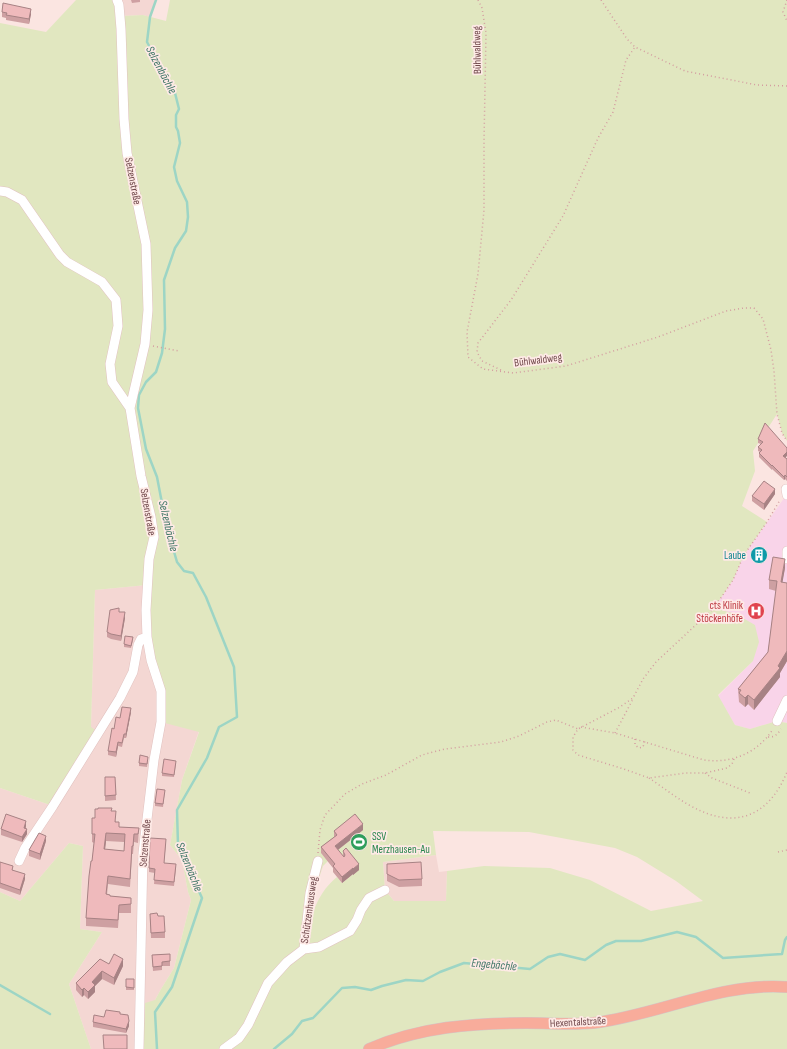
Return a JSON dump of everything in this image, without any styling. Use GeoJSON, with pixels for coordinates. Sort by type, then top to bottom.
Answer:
{"type":"FeatureCollection","features":[{"type":"Feature","properties":{"kind":"main road","name":"Hexentalstraße"},"geometry":{"type":"LineString","coordinates":[[369,1049],[390,1040],[408,1035],[449,1027],[495,1024],[592,1023],[616,1019],[740,988],[773,986],[787,987]]}},
{"type":"Feature","properties":{"kind":"street","name":"Selzenstraße"},"geometry":{"type":"LineString","coordinates":[[117,0],[121,29],[124,119],[127,153],[146,244],[148,310],[145,344],[130,408],[141,476],[151,517],[154,537],[149,559],[147,585],[147,637],[151,660],[161,691],[161,722],[154,760],[142,853],[139,1049]]}},
{"type":"Feature","properties":{"kind":"street"},"geometry":{"type":"LineString","coordinates":[[0,191],[7,192],[22,200],[60,255],[67,262],[102,282],[116,300],[118,326],[110,364],[112,382],[130,408]]}},
{"type":"Feature","properties":{"kind":"street"},"geometry":{"type":"LineString","coordinates":[[787,551],[787,559]]}},
{"type":"Feature","properties":{"kind":"street"},"geometry":{"type":"LineString","coordinates":[[19,861],[25,848],[120,698],[133,672],[138,645],[141,639],[147,637]]}},
{"type":"Feature","properties":{"kind":"street"},"geometry":{"type":"LineString","coordinates":[[781,724],[787,700]]}},
{"type":"Feature","properties":{"kind":"street","name":"Schützenhausweg"},"geometry":{"type":"LineString","coordinates":[[224,1049],[239,1038],[248,1025],[268,983],[287,962],[304,949],[310,893],[318,861]]}},
{"type":"Feature","properties":{"kind":"street"},"geometry":{"type":"LineString","coordinates":[[304,949],[319,948],[350,930],[369,898],[385,890]]}},
{"type":"Feature","properties":{"kind":"path","name":"Bühlwaldweg"},"geometry":{"type":"LineString","coordinates":[[478,0],[482,8],[486,33],[484,210],[478,274],[467,332],[468,357],[483,369],[513,373],[566,366],[658,336],[726,311],[754,308],[763,319],[774,370],[777,414],[782,433],[787,441]]}},
{"type":"Feature","properties":{"kind":"path"},"geometry":{"type":"LineString","coordinates":[[601,0],[627,39],[635,47],[686,71],[757,85],[787,86]]}},
{"type":"Feature","properties":{"kind":"path"},"geometry":{"type":"LineString","coordinates":[[787,0],[783,12],[787,21]]}},
{"type":"Feature","properties":{"kind":"path"},"geometry":{"type":"LineString","coordinates":[[503,371],[482,361],[477,352],[478,342],[511,300],[563,216],[598,138],[613,112],[626,60],[635,47]]}},
{"type":"Feature","properties":{"kind":"path"},"geometry":{"type":"LineString","coordinates":[[154,346],[179,351]]}},
{"type":"Feature","properties":{"kind":"path"},"geometry":{"type":"LineString","coordinates":[[615,733],[633,698],[656,662],[714,608],[733,580],[744,555],[786,492]]}},
{"type":"Feature","properties":{"kind":"path"},"geometry":{"type":"LineString","coordinates":[[633,698],[620,707],[578,729],[573,737],[573,750],[578,755],[648,778],[700,811],[716,816],[732,818],[743,817],[764,807],[772,800],[787,772]]}},
{"type":"Feature","properties":{"kind":"path"},"geometry":{"type":"LineString","coordinates":[[318,861],[320,830],[325,815],[345,794],[362,784],[386,775],[422,755],[445,749],[501,742],[519,736],[547,722],[556,720],[578,729]]}},
{"type":"Feature","properties":{"kind":"path"},"geometry":{"type":"LineString","coordinates":[[581,728],[615,733],[704,760],[723,761],[734,759],[752,750],[781,724]]}},
{"type":"Feature","properties":{"kind":"path"},"geometry":{"type":"LineString","coordinates":[[767,737],[777,735],[781,724]]}},
{"type":"Feature","properties":{"kind":"path"},"geometry":{"type":"LineString","coordinates":[[635,739],[635,745],[639,748],[643,746],[645,741]]}},
{"type":"Feature","properties":{"kind":"path"},"geometry":{"type":"LineString","coordinates":[[648,778],[686,773],[705,773],[727,768],[732,764],[734,759]]}},
{"type":"Feature","properties":{"kind":"path"},"geometry":{"type":"LineString","coordinates":[[705,773],[712,778],[750,793]]}},
{"type":"Feature","properties":{"kind":"path"},"geometry":{"type":"LineString","coordinates":[[778,852],[787,850]]}},
{"type":"Feature","properties":{"kind":"shaded area"},"geometry":{"type":"Polygon","coordinates":[[[117,0],[156,0],[150,17],[143,15],[120,16],[117,0]]]}},
{"type":"Feature","properties":{"kind":"shaded area","name":"cts Klinik Stöckenhöfe"},"geometry":{"type":"Polygon","coordinates":[[[787,494],[787,723],[777,721],[750,729],[735,725],[718,696],[753,661],[714,608],[733,580],[744,555],[787,494]]]}},
{"type":"Feature","properties":{"kind":"shaded area"},"geometry":{"type":"Polygon","coordinates":[[[147,585],[199,731],[182,780],[170,845],[182,860],[191,900],[174,968],[155,1000],[143,1049],[91,1049],[69,984],[102,932],[80,929],[83,846],[69,843],[20,901],[0,892],[0,788],[53,806],[91,727],[95,590],[147,585]]]}},
{"type":"Feature","properties":{"kind":"shaded area"},"geometry":{"type":"Polygon","coordinates":[[[436,855],[439,872],[447,871],[446,901],[394,901],[385,890],[383,862],[436,855]]]}},
{"type":"Feature","properties":{"kind":"green space"},"geometry":{"type":"Polygon","coordinates":[[[76,0],[117,0],[120,16],[143,15],[166,21],[170,0],[787,0],[787,441],[782,433],[777,414],[753,451],[755,471],[742,506],[767,522],[744,555],[733,580],[714,608],[736,614],[755,625],[759,642],[753,661],[718,695],[735,725],[750,729],[777,721],[787,723],[787,1049],[143,1049],[145,1003],[155,1000],[174,968],[191,900],[182,860],[170,845],[182,780],[199,732],[161,722],[161,691],[151,660],[147,585],[95,590],[91,727],[98,732],[53,806],[0,788],[0,23],[46,32],[76,0]],[[433,831],[436,855],[383,862],[385,890],[394,901],[446,901],[447,871],[484,866],[550,868],[590,880],[651,911],[703,901],[676,881],[637,857],[615,848],[529,832],[433,831]],[[321,853],[328,861],[323,866],[318,881],[313,881],[308,914],[313,913],[322,893],[337,877],[342,883],[358,870],[321,853]]]}},
{"type":"Feature","properties":{"kind":"green space"},"geometry":{"type":"Polygon","coordinates":[[[69,843],[83,846],[80,929],[102,932],[69,984],[91,1049],[0,1049],[0,892],[20,901],[69,843]]]}},
{"type":"Feature","properties":{"kind":"building"},"geometry":{"type":"Polygon","coordinates":[[[3,3],[31,9],[29,19],[6,15],[7,13],[2,12],[3,3]]]}},
{"type":"Feature","properties":{"kind":"building"},"geometry":{"type":"Polygon","coordinates":[[[765,423],[787,448],[787,452],[783,456],[787,459],[787,477],[785,475],[784,477],[759,453],[762,450],[758,447],[763,442],[758,439],[765,423]]]}},
{"type":"Feature","properties":{"kind":"building"},"geometry":{"type":"Polygon","coordinates":[[[764,481],[775,489],[764,504],[752,496],[764,481]]]}},
{"type":"Feature","properties":{"kind":"building"},"geometry":{"type":"Polygon","coordinates":[[[773,557],[785,559],[781,582],[787,583],[787,651],[778,666],[780,668],[754,700],[748,695],[745,698],[739,693],[741,690],[738,689],[768,652],[777,581],[769,580],[773,557]]]}},
{"type":"Feature","properties":{"kind":"building"},"geometry":{"type":"Polygon","coordinates":[[[119,608],[119,612],[125,612],[121,636],[107,632],[110,610],[119,608]]]}},
{"type":"Feature","properties":{"kind":"building"},"geometry":{"type":"Polygon","coordinates":[[[125,636],[133,637],[131,646],[124,644],[125,636]]]}},
{"type":"Feature","properties":{"kind":"building"},"geometry":{"type":"Polygon","coordinates":[[[122,707],[131,708],[126,734],[124,734],[122,743],[118,742],[116,752],[108,751],[112,728],[114,729],[116,717],[120,718],[122,707]]]}},
{"type":"Feature","properties":{"kind":"building"},"geometry":{"type":"Polygon","coordinates":[[[140,755],[148,757],[147,764],[139,763],[140,755]]]}},
{"type":"Feature","properties":{"kind":"building"},"geometry":{"type":"Polygon","coordinates":[[[164,759],[176,761],[174,775],[162,773],[164,759]]]}},
{"type":"Feature","properties":{"kind":"building"},"geometry":{"type":"Polygon","coordinates":[[[105,777],[115,777],[116,795],[105,796],[105,777]]]}},
{"type":"Feature","properties":{"kind":"building"},"geometry":{"type":"Polygon","coordinates":[[[157,789],[165,790],[163,804],[155,803],[157,789]]]}},
{"type":"Feature","properties":{"kind":"building"},"geometry":{"type":"Polygon","coordinates":[[[112,808],[111,811],[116,811],[115,822],[119,822],[119,827],[139,828],[138,834],[134,834],[130,879],[108,876],[106,894],[110,896],[131,898],[131,904],[119,905],[118,920],[86,918],[89,876],[95,834],[92,834],[92,818],[95,818],[95,809],[112,808]],[[106,833],[104,849],[124,851],[125,834],[106,833]]]}},
{"type":"Feature","properties":{"kind":"building"},"geometry":{"type":"Polygon","coordinates":[[[6,814],[26,821],[24,828],[27,829],[22,837],[1,829],[6,814]]]}},
{"type":"Feature","properties":{"kind":"building"},"geometry":{"type":"Polygon","coordinates":[[[355,814],[363,824],[335,846],[344,857],[345,855],[343,851],[346,848],[359,864],[342,877],[333,866],[335,864],[321,847],[337,835],[334,831],[355,814]]]}},
{"type":"Feature","properties":{"kind":"building"},"geometry":{"type":"Polygon","coordinates":[[[39,833],[46,836],[40,854],[29,850],[39,833]]]}},
{"type":"Feature","properties":{"kind":"building"},"geometry":{"type":"Polygon","coordinates":[[[150,838],[166,839],[164,863],[176,864],[174,882],[154,880],[155,869],[149,868],[150,838]]]}},
{"type":"Feature","properties":{"kind":"building"},"geometry":{"type":"Polygon","coordinates":[[[0,862],[13,866],[12,870],[25,874],[20,890],[0,883],[0,862]]]}},
{"type":"Feature","properties":{"kind":"building"},"geometry":{"type":"Polygon","coordinates":[[[421,862],[422,879],[399,880],[387,874],[387,864],[421,862]]]}},
{"type":"Feature","properties":{"kind":"building"},"geometry":{"type":"Polygon","coordinates":[[[157,913],[158,916],[164,916],[165,932],[151,933],[150,914],[157,913]]]}},
{"type":"Feature","properties":{"kind":"building"},"geometry":{"type":"Polygon","coordinates":[[[114,954],[123,959],[114,978],[102,971],[92,982],[95,985],[88,992],[84,988],[82,990],[76,983],[100,959],[109,964],[114,954]]]}},
{"type":"Feature","properties":{"kind":"building"},"geometry":{"type":"Polygon","coordinates":[[[170,954],[170,961],[162,962],[162,966],[153,967],[152,955],[170,954]]]}},
{"type":"Feature","properties":{"kind":"building"},"geometry":{"type":"Polygon","coordinates":[[[126,979],[134,979],[134,988],[126,987],[126,979]]]}},
{"type":"Feature","properties":{"kind":"building"},"geometry":{"type":"Polygon","coordinates":[[[106,1010],[128,1015],[129,1021],[126,1029],[93,1022],[94,1015],[104,1017],[106,1010]]]}},
{"type":"Feature","properties":{"kind":"building"},"geometry":{"type":"Polygon","coordinates":[[[103,1035],[127,1035],[127,1049],[104,1049],[103,1035]]]}},
{"type":"Feature","properties":{"kind":"waterway","name":"Selzenbächle"},"geometry":{"type":"LineString","coordinates":[[156,0],[150,17],[147,42],[175,93],[179,109],[176,115],[176,127],[180,143],[174,167],[177,181],[187,202],[188,217],[186,231],[175,248],[164,280],[165,329],[162,353],[156,372],[146,382],[139,395],[138,408],[146,449],[157,477],[166,524],[177,562],[184,571],[193,573],[206,597],[234,667],[237,717],[219,727],[207,758],[177,810],[178,845],[202,898],[172,987],[155,1012],[157,1049]]}},
{"type":"Feature","properties":{"kind":"waterway","name":"Engebächle"},"geometry":{"type":"LineString","coordinates":[[274,1049],[292,1034],[302,1021],[313,1018],[342,988],[355,987],[371,990],[406,980],[423,981],[440,972],[464,963],[530,969],[548,957],[560,954],[585,960],[606,945],[616,941],[641,941],[677,932],[696,937],[723,958],[782,954],[787,937]]}},
{"type":"Feature","properties":{"kind":"waterway"},"geometry":{"type":"LineString","coordinates":[[0,985],[50,1014]]}},
{"type":"Feature","properties":{"kind":"place","name":"Laube"},"geometry":{"type":"Point","coordinates":[759,555]}},
{"type":"Feature","properties":{"kind":"place","name":"cts Klinik Stöckenhöfe"},"geometry":{"type":"Point","coordinates":[756,611]}},
{"type":"Feature","properties":{"kind":"place","name":"SSV Merzhausen-Au"},"geometry":{"type":"Point","coordinates":[359,842]}}]}
